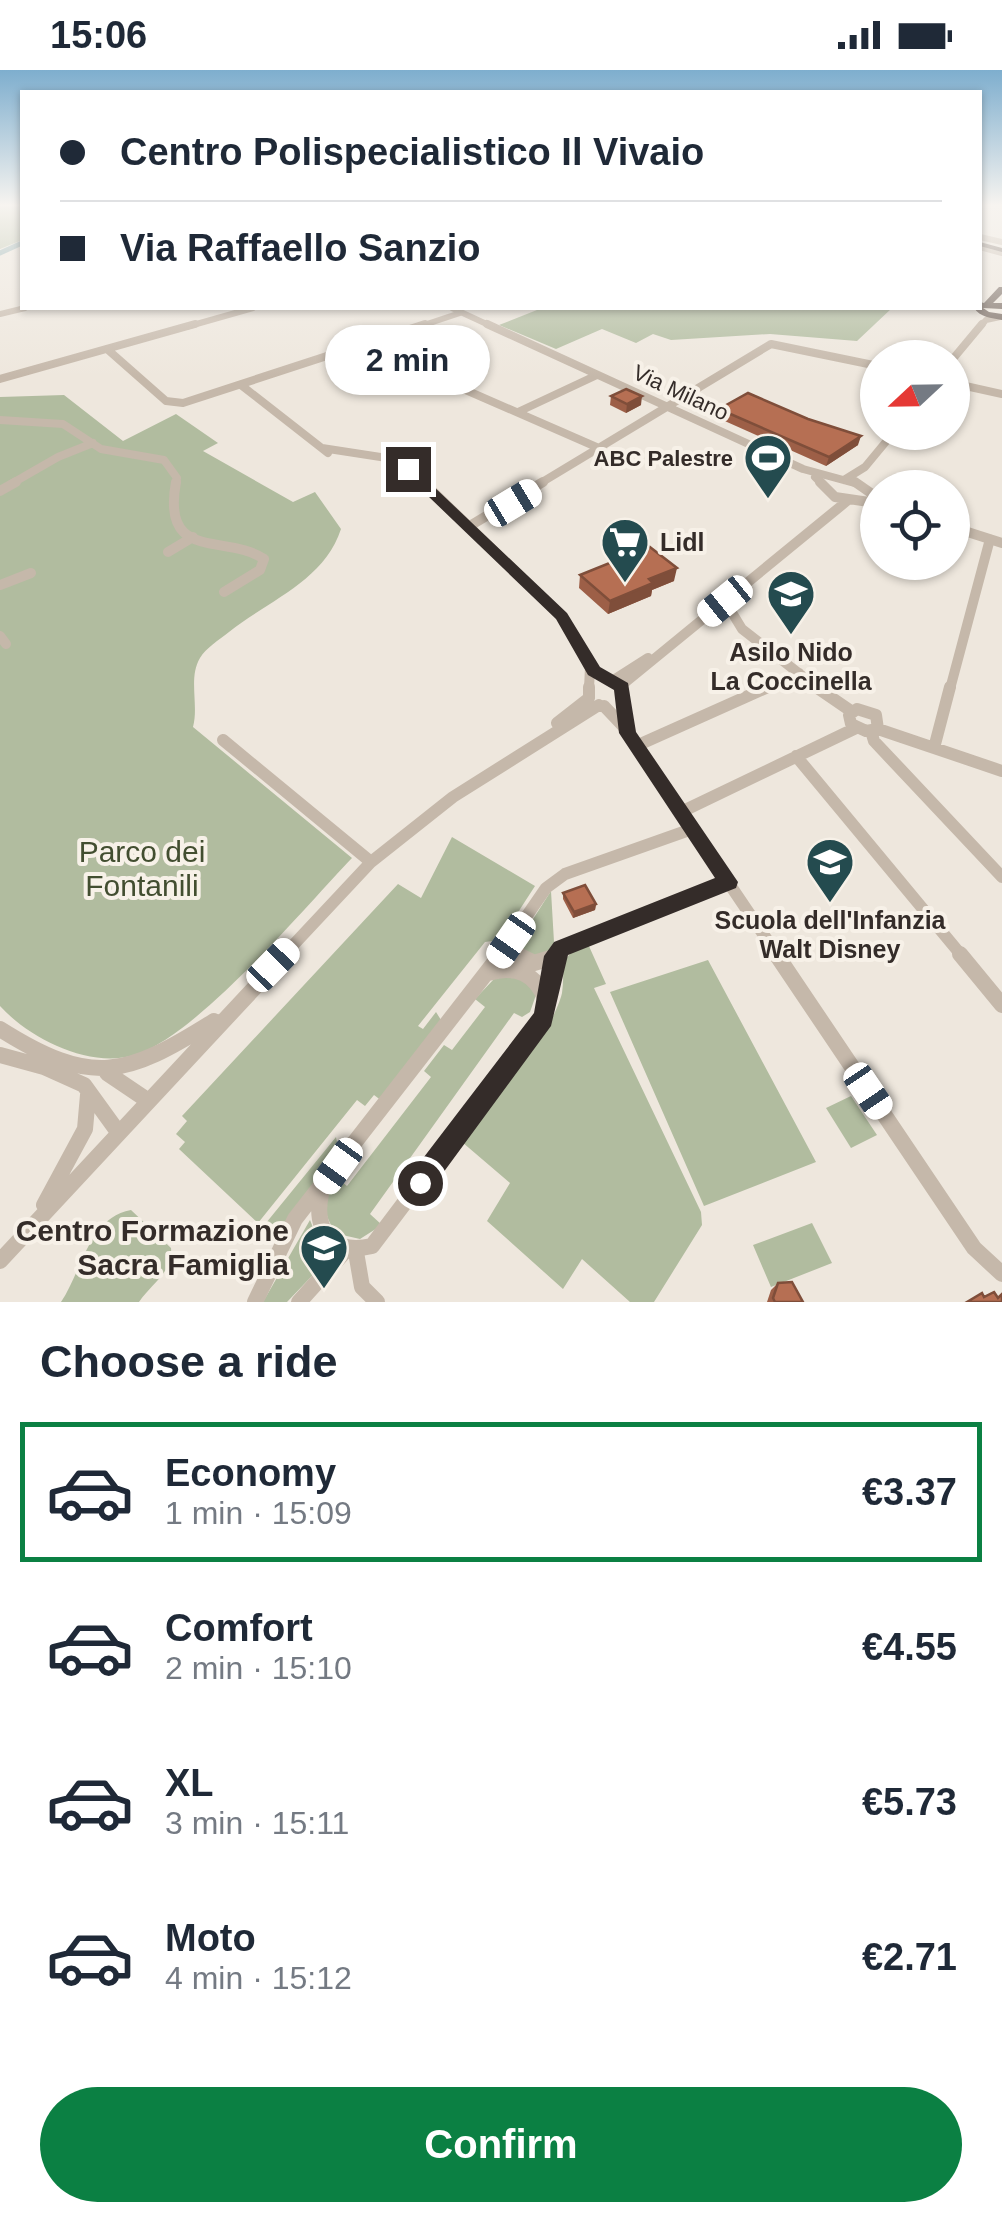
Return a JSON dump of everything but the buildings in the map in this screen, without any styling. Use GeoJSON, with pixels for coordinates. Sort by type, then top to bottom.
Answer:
{"type":"FeatureCollection","features":[{"type":"Feature","properties":{"kind":"main road"},"geometry":{"type":"LineString","coordinates":[[991,309],[1002,289]]}},
{"type":"Feature","properties":{"kind":"street"},"geometry":{"type":"LineString","coordinates":[[967,340],[991,309]]}},
{"type":"Feature","properties":{"kind":"street"},"geometry":{"type":"LineString","coordinates":[[0,379],[246,310]]}},
{"type":"Feature","properties":{"kind":"street"},"geometry":{"type":"LineString","coordinates":[[107,349],[172,403],[241,384],[456,310]]}},
{"type":"Feature","properties":{"kind":"street","name":"Via Milano"},"geometry":{"type":"LineString","coordinates":[[456,310],[834,485]]}},
{"type":"Feature","properties":{"kind":"street"},"geometry":{"type":"LineString","coordinates":[[468,527],[771,344],[860,362]]}},
{"type":"Feature","properties":{"kind":"street"},"geometry":{"type":"LineString","coordinates":[[518,412],[597,375]]}},
{"type":"Feature","properties":{"kind":"street"},"geometry":{"type":"LineString","coordinates":[[445,381],[601,449]]}},
{"type":"Feature","properties":{"kind":"street"},"geometry":{"type":"LineString","coordinates":[[241,384],[338,460],[388,461],[408,469],[561,616],[590,667],[596,698],[632,739],[974,1248],[1002,1274]]}},
{"type":"Feature","properties":{"kind":"street"},"geometry":{"type":"LineString","coordinates":[[970,387],[1002,394]]}},
{"type":"Feature","properties":{"kind":"street"},"geometry":{"type":"LineString","coordinates":[[0,420],[63,424],[115,453],[153,455],[164,460],[177,478],[172,502],[175,520],[193,538],[211,546],[259,554],[264,559],[260,570],[224,592]]}},
{"type":"Feature","properties":{"kind":"street"},"geometry":{"type":"LineString","coordinates":[[0,491],[58,457],[93,443]]}},
{"type":"Feature","properties":{"kind":"street"},"geometry":{"type":"LineString","coordinates":[[823,520],[834,485],[865,466],[879,450]]}},
{"type":"Feature","properties":{"kind":"street"},"geometry":{"type":"LineString","coordinates":[[0,1261],[371,862],[452,797],[669,646],[858,494],[865,466]]}},
{"type":"Feature","properties":{"kind":"street"},"geometry":{"type":"LineString","coordinates":[[834,485],[858,494]]}},
{"type":"Feature","properties":{"kind":"street"},"geometry":{"type":"LineString","coordinates":[[834,485],[858,494]]}},
{"type":"Feature","properties":{"kind":"street"},"geometry":{"type":"LineString","coordinates":[[934,748],[996,541],[970,533]]}},
{"type":"Feature","properties":{"kind":"street"},"geometry":{"type":"LineString","coordinates":[[168,552],[193,538]]}},
{"type":"Feature","properties":{"kind":"street"},"geometry":{"type":"LineString","coordinates":[[0,585],[31,573]]}},
{"type":"Feature","properties":{"kind":"street"},"geometry":{"type":"LineString","coordinates":[[725,601],[732,620],[851,712]]}},
{"type":"Feature","properties":{"kind":"street"},"geometry":{"type":"LineString","coordinates":[[590,667],[624,693],[622,700],[632,739]]}},
{"type":"Feature","properties":{"kind":"street"},"geometry":{"type":"LineString","coordinates":[[632,739],[799,672]]}},
{"type":"Feature","properties":{"kind":"street"},"geometry":{"type":"LineString","coordinates":[[596,698],[622,700]]}},
{"type":"Feature","properties":{"kind":"street"},"geometry":{"type":"LineString","coordinates":[[681,812],[796,756],[868,729],[876,715],[863,709],[851,712]]}},
{"type":"Feature","properties":{"kind":"street"},"geometry":{"type":"LineString","coordinates":[[851,712],[848,719],[868,729],[1002,771]]}},
{"type":"Feature","properties":{"kind":"street"},"geometry":{"type":"LineString","coordinates":[[868,729],[1002,877]]}},
{"type":"Feature","properties":{"kind":"street"},"geometry":{"type":"LineString","coordinates":[[223,740],[371,862]]}},
{"type":"Feature","properties":{"kind":"street"},"geometry":{"type":"LineString","coordinates":[[796,756],[1002,1005]]}},
{"type":"Feature","properties":{"kind":"street"},"geometry":{"type":"LineString","coordinates":[[254,1302],[294,1219],[324,1186],[555,880],[692,828]]}},
{"type":"Feature","properties":{"kind":"street"},"geometry":{"type":"LineString","coordinates":[[511,940],[518,957],[527,962],[546,962],[567,944],[728,882]]}},
{"type":"Feature","properties":{"kind":"street"},"geometry":{"type":"LineString","coordinates":[[298,1302],[351,1252],[372,1246],[544,1018],[554,956]]}},
{"type":"Feature","properties":{"kind":"street"},"geometry":{"type":"LineString","coordinates":[[488,972],[511,968],[533,978],[546,998],[546,1010]]}},
{"type":"Feature","properties":{"kind":"street"},"geometry":{"type":"LineString","coordinates":[[106,1073],[152,1059],[230,1010]]}},
{"type":"Feature","properties":{"kind":"street"},"geometry":{"type":"LineString","coordinates":[[0,1029],[28,1048],[106,1073],[147,1100]]}},
{"type":"Feature","properties":{"kind":"street"},"geometry":{"type":"LineString","coordinates":[[0,1055],[44,1067],[88,1090],[118,1132]]}},
{"type":"Feature","properties":{"kind":"street"},"geometry":{"type":"LineString","coordinates":[[34,1223],[86,1129],[88,1090]]}},
{"type":"Feature","properties":{"kind":"street"},"geometry":{"type":"LineString","coordinates":[[324,1186],[317,1205],[318,1226],[328,1242],[351,1252],[362,1286],[377,1302]]}},
{"type":"Feature","properties":{"kind":"green space"},"geometry":{"type":"Polygon","coordinates":[[[537,310],[890,310],[857,341],[770,334],[671,340],[653,334],[636,343],[602,329],[556,349],[499,325],[537,310]]]}},
{"type":"Feature","properties":{"kind":"green space","name":"Parco dei Fontanili"},"geometry":{"type":"Polygon","coordinates":[[[64,395],[123,441],[176,414],[218,443],[203,451],[293,502],[315,492],[341,529],[333,547],[309,576],[203,654],[196,666],[193,727],[352,858],[247,970],[185,1026],[156,1045],[131,1056],[114,1058],[59,1047],[26,1029],[0,1006],[0,397],[64,395]]]}},
{"type":"Feature","properties":{"kind":"green space"},"geometry":{"type":"Polygon","coordinates":[[[452,837],[535,886],[500,940],[485,942],[418,1026],[423,1029],[436,1012],[441,1020],[382,1101],[374,1095],[365,1106],[357,1100],[258,1223],[179,1149],[185,1142],[176,1134],[187,1121],[182,1116],[398,884],[421,898],[452,837]]]}},
{"type":"Feature","properties":{"kind":"green space"},"geometry":{"type":"Polygon","coordinates":[[[551,891],[554,942],[548,951],[531,959],[517,944],[551,891]]]}},
{"type":"Feature","properties":{"kind":"green space"},"geometry":{"type":"Polygon","coordinates":[[[588,944],[606,984],[594,988],[701,1212],[702,1225],[654,1302],[630,1302],[582,1259],[563,1289],[487,1221],[510,1183],[462,1142],[550,1022],[561,997],[567,958],[588,944]]]}},
{"type":"Feature","properties":{"kind":"green space"},"geometry":{"type":"Polygon","coordinates":[[[708,960],[816,1162],[704,1206],[610,992],[708,960]]]}},
{"type":"Feature","properties":{"kind":"green space"},"geometry":{"type":"Polygon","coordinates":[[[521,974],[536,995],[530,1012],[522,1017],[514,1013],[370,1214],[382,1225],[360,1239],[338,1234],[326,1206],[336,1177],[347,1186],[431,1077],[424,1071],[444,1045],[452,1050],[485,1007],[475,999],[494,979],[521,974]]]}},
{"type":"Feature","properties":{"kind":"green space"},"geometry":{"type":"Polygon","coordinates":[[[851,1096],[877,1135],[851,1148],[826,1108],[851,1096]]]}},
{"type":"Feature","properties":{"kind":"green space"},"geometry":{"type":"Polygon","coordinates":[[[336,1137],[339,1152],[287,1220],[278,1226],[266,1223],[336,1137]]]}},
{"type":"Feature","properties":{"kind":"green space"},"geometry":{"type":"Polygon","coordinates":[[[131,1210],[171,1248],[169,1264],[161,1277],[139,1302],[61,1302],[105,1223],[131,1210]]]}},
{"type":"Feature","properties":{"kind":"green space"},"geometry":{"type":"Polygon","coordinates":[[[310,1220],[320,1245],[332,1255],[287,1302],[263,1302],[310,1220]]]}},
{"type":"Feature","properties":{"kind":"green space"},"geometry":{"type":"Polygon","coordinates":[[[812,1223],[832,1263],[771,1287],[753,1245],[812,1223]]]}},
{"type":"Feature","properties":{"kind":"place","name":"ABC Palestre"},"geometry":{"type":"Point","coordinates":[768,500]}},
{"type":"Feature","properties":{"kind":"place","name":"Lidl"},"geometry":{"type":"Point","coordinates":[625,584]}},
{"type":"Feature","properties":{"kind":"place","name":"Asilo Nido La Coccinella"},"geometry":{"type":"Point","coordinates":[791,636]}},
{"type":"Feature","properties":{"kind":"place","name":"Scuola dell'Infanzia Walt Disney"},"geometry":{"type":"Point","coordinates":[830,904]}},
{"type":"Feature","properties":{"kind":"place","name":"Centro Formazione Sacra Famiglia"},"geometry":{"type":"Point","coordinates":[324,1290]}},
{"type":"Feature","properties":{"kind":"route"},"geometry":{"type":"LineString","coordinates":[[408,469],[561,616],[590,667],[622,688],[628,733],[728,882],[561,948],[554,956],[553,983],[544,1018],[420,1183]]}}]}
